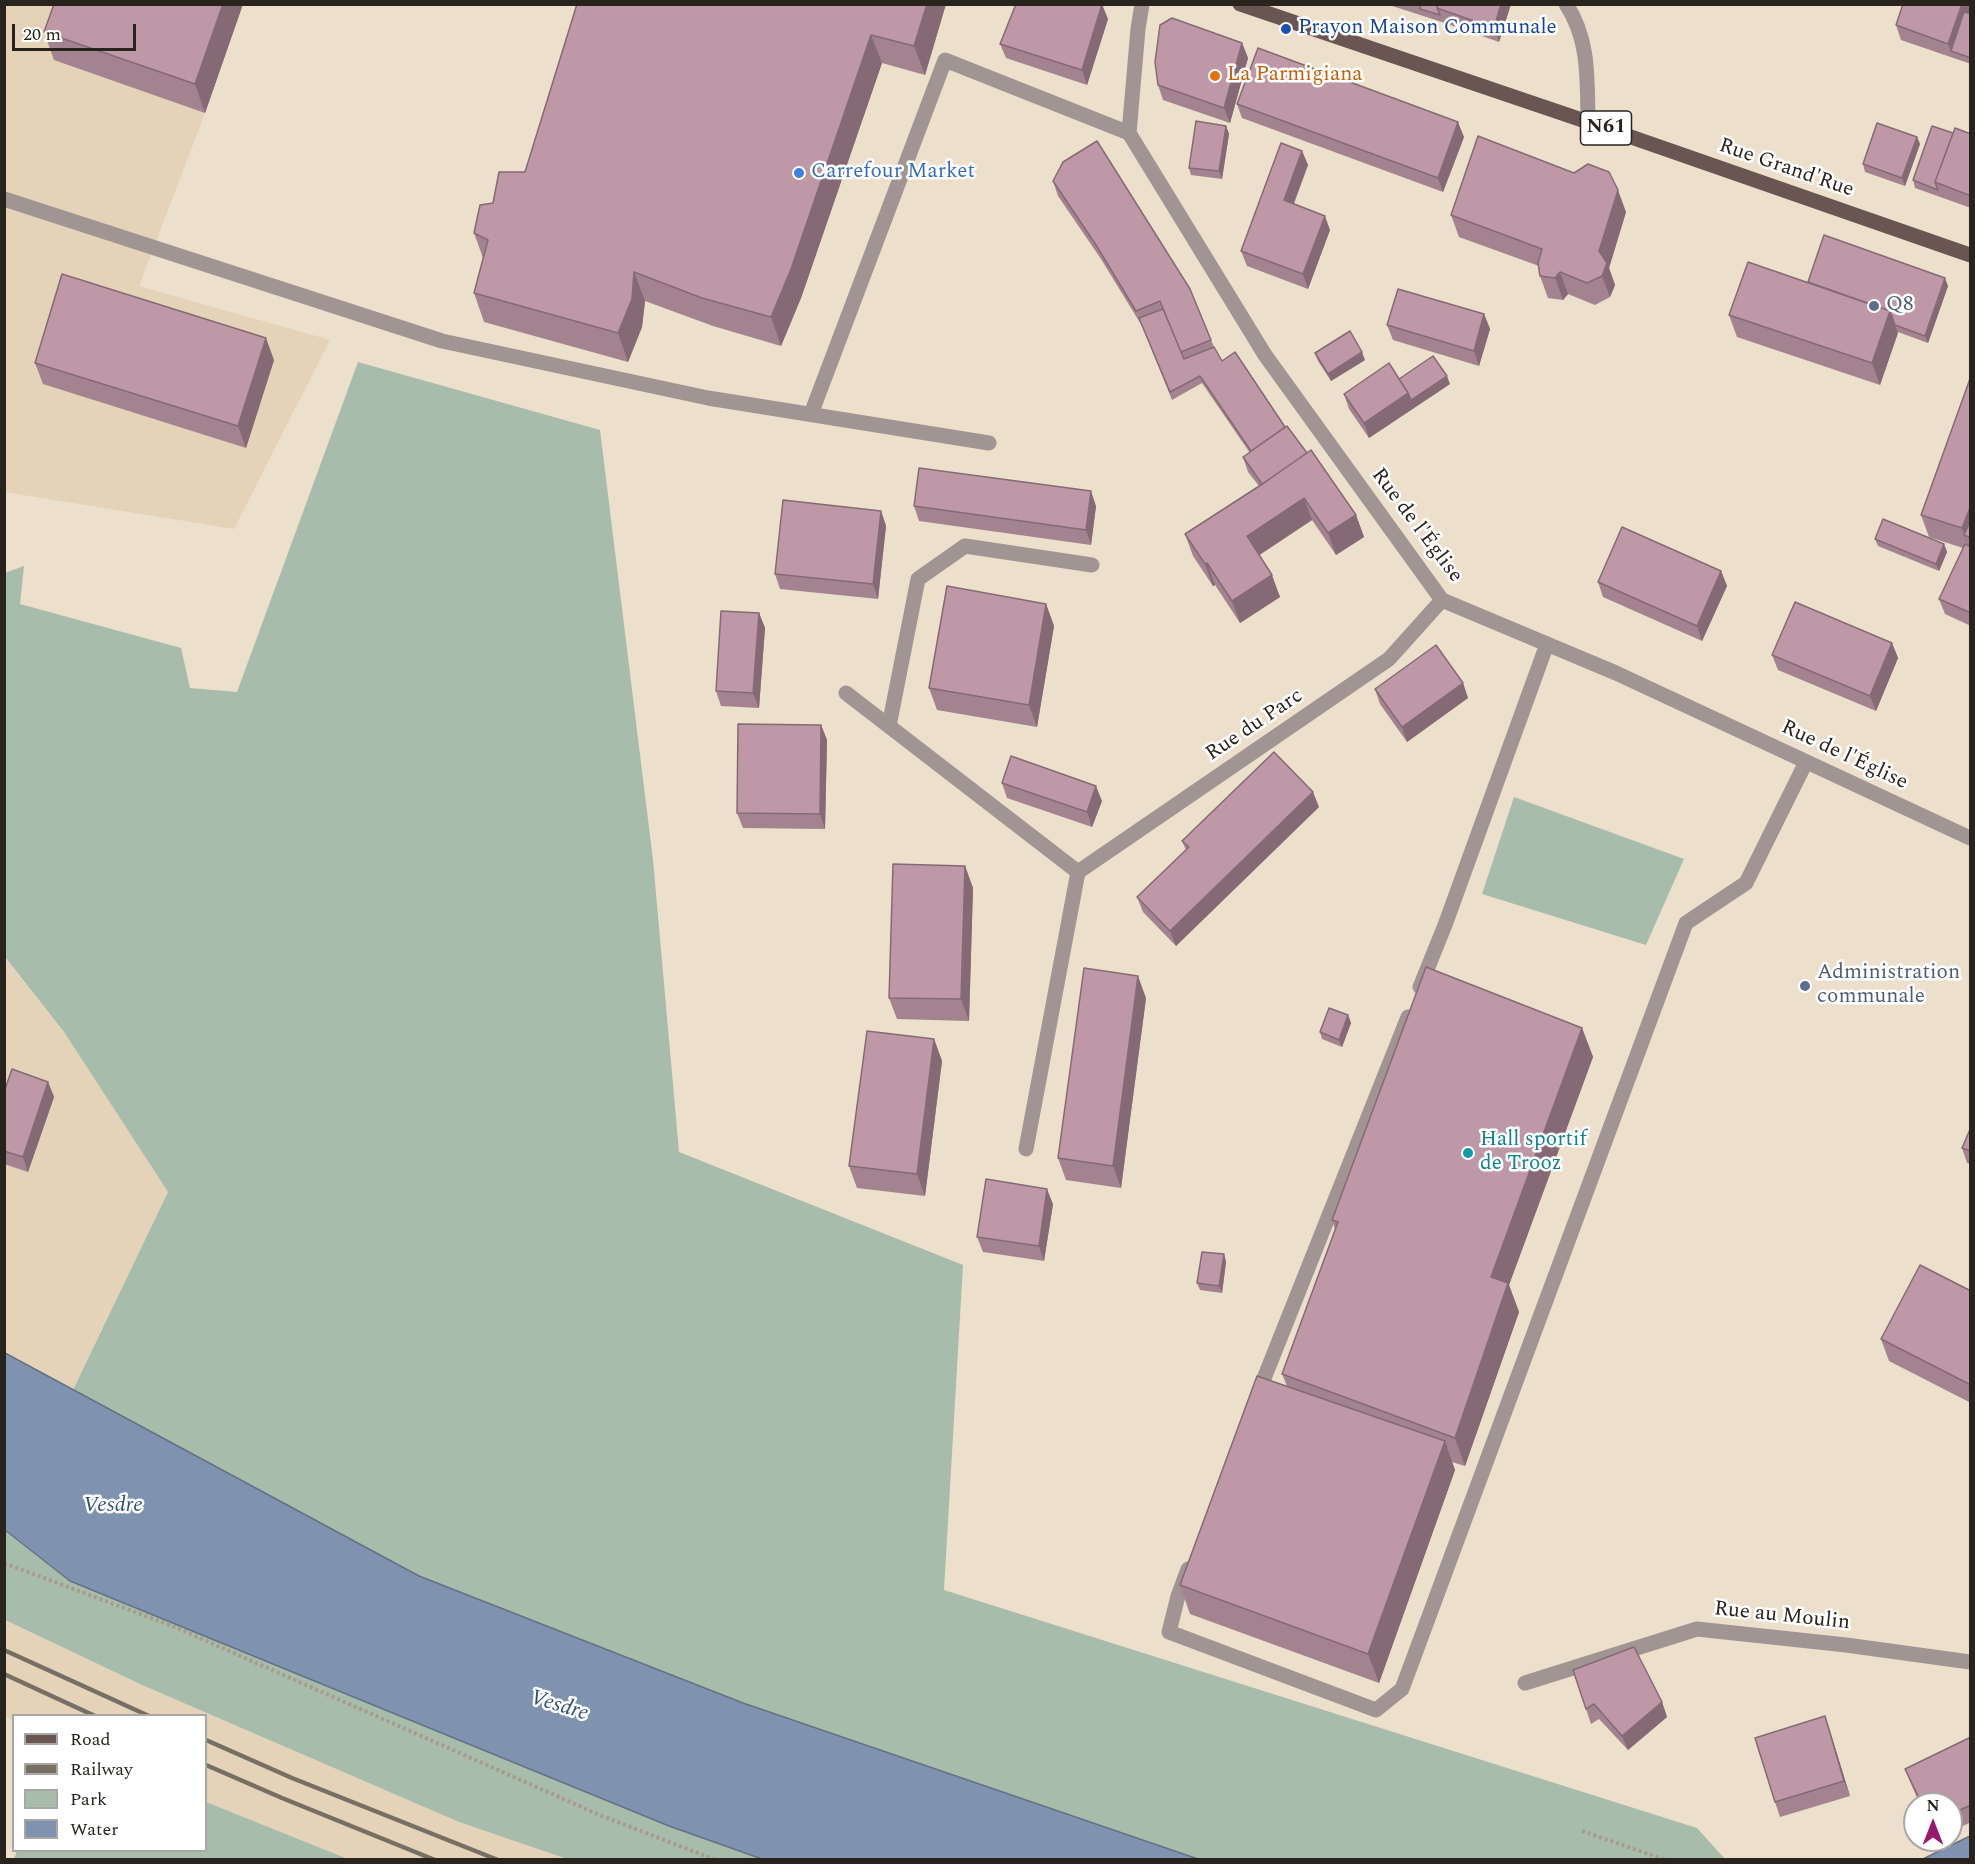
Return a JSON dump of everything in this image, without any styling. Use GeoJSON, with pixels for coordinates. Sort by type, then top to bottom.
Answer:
{"type":"FeatureCollection","features":[{"type":"Feature","properties":{"kind":"main road","name":"Rue Grand'Rue"},"geometry":{"type":"LineString","coordinates":[[1240,4],[1971,255]]}},
{"type":"Feature","properties":{"kind":"street"},"geometry":{"type":"LineString","coordinates":[[811,414],[945,60],[1129,133],[1142,4]]}},
{"type":"Feature","properties":{"kind":"street"},"geometry":{"type":"LineString","coordinates":[[1566,4],[1574,16],[1587,58],[1588,122]]}},
{"type":"Feature","properties":{"kind":"street","name":"Rue de l'Église"},"geometry":{"type":"LineString","coordinates":[[1129,133],[1265,355],[1443,600],[1616,673],[1971,838]]}},
{"type":"Feature","properties":{"kind":"street"},"geometry":{"type":"LineString","coordinates":[[4,199],[442,341],[708,398],[989,442]]}},
{"type":"Feature","properties":{"kind":"street"},"geometry":{"type":"LineString","coordinates":[[889,726],[918,579],[965,546],[1092,565]]}},
{"type":"Feature","properties":{"kind":"street","name":"Rue du Parc"},"geometry":{"type":"LineString","coordinates":[[1078,872],[1389,659],[1443,600]]}},
{"type":"Feature","properties":{"kind":"street"},"geometry":{"type":"LineString","coordinates":[[1252,1409],[1445,925],[1547,644]]}},
{"type":"Feature","properties":{"kind":"street"},"geometry":{"type":"LineString","coordinates":[[846,693],[1078,872],[1026,1149]]}},
{"type":"Feature","properties":{"kind":"street"},"geometry":{"type":"LineString","coordinates":[[1195,1552],[1178,1596],[1169,1632],[1377,1710],[1402,1689],[1686,923],[1746,883],[1806,762]]}},
{"type":"Feature","properties":{"kind":"street","name":"Rue au Moulin"},"geometry":{"type":"LineString","coordinates":[[1525,1683],[1697,1629],[1846,1645],[1971,1662]]}},
{"type":"Feature","properties":{"kind":"path"},"geometry":{"type":"LineString","coordinates":[[4,1563],[175,1627],[602,1816],[716,1860]]}},
{"type":"Feature","properties":{"kind":"path"},"geometry":{"type":"LineString","coordinates":[[1582,1831],[1666,1860]]}},
{"type":"Feature","properties":{"kind":"shaded area"},"geometry":{"type":"Polygon","coordinates":[[[4,5],[243,5],[205,113],[139,286],[330,340],[234,529],[5,492],[4,5]]]}},
{"type":"Feature","properties":{"kind":"shaded area"},"geometry":{"type":"Polygon","coordinates":[[[4,957],[64,1032],[168,1192],[73,1390],[5,1353],[4,957]]]}},
{"type":"Feature","properties":{"kind":"shaded area"},"geometry":{"type":"Polygon","coordinates":[[[4,1620],[142,1685],[459,1822],[567,1859],[348,1859],[207,1802],[207,1714],[12,1714],[12,1720],[5,1716],[4,1620]]]}},
{"type":"Feature","properties":{"kind":"green space"},"geometry":{"type":"Polygon","coordinates":[[[358,362],[600,430],[653,860],[679,1152],[963,1265],[944,1590],[1697,1828],[1725,1859],[1198,1859],[743,1703],[419,1576],[73,1390],[168,1192],[64,1032],[5,957],[5,573],[24,566],[20,604],[181,648],[190,688],[237,692],[358,362]]]}},
{"type":"Feature","properties":{"kind":"green space"},"geometry":{"type":"Polygon","coordinates":[[[1514,797],[1684,859],[1646,945],[1482,894],[1514,797]]]}},
{"type":"Feature","properties":{"kind":"green space"},"geometry":{"type":"Polygon","coordinates":[[[4,1530],[70,1581],[669,1826],[762,1859],[567,1859],[459,1822],[142,1685],[5,1620],[4,1530]]]}},
{"type":"Feature","properties":{"kind":"green space"},"geometry":{"type":"Polygon","coordinates":[[[207,1802],[348,1859],[14,1859],[16,1852],[207,1852],[207,1802]]]}},
{"type":"Feature","properties":{"kind":"water","name":"Vesdre"},"geometry":{"type":"Polygon","coordinates":[[[5,1353],[419,1576],[743,1703],[1198,1859],[762,1859],[669,1826],[70,1581],[5,1530],[5,1353]]]}},
{"type":"Feature","properties":{"kind":"water"},"geometry":{"type":"Polygon","coordinates":[[[1970,1836],[1970,1859],[1923,1859],[1937,1852],[1963,1852],[1963,1839],[1970,1836]]]}},
{"type":"Feature","properties":{"kind":"building"},"geometry":{"type":"Polygon","coordinates":[[[54,4],[223,4],[195,84],[44,32],[54,4]]]}},
{"type":"Feature","properties":{"kind":"building"},"geometry":{"type":"Polygon","coordinates":[[[577,4],[927,4],[914,46],[871,35],[791,269],[771,317],[702,298],[634,272],[632,299],[618,333],[474,293],[488,240],[474,233],[480,205],[493,203],[499,172],[525,172],[577,4]]]}},
{"type":"Feature","properties":{"kind":"building"},"geometry":{"type":"Polygon","coordinates":[[[1016,4],[1102,4],[1082,70],[1000,44],[1016,4]]]}},
{"type":"Feature","properties":{"kind":"building"},"geometry":{"type":"Polygon","coordinates":[[[1421,4],[1438,4],[1440,15],[1420,9],[1421,4]]]}},
{"type":"Feature","properties":{"kind":"building"},"geometry":{"type":"Polygon","coordinates":[[[1438,4],[1501,4],[1494,28],[1437,8],[1438,4]]]}},
{"type":"Feature","properties":{"kind":"building"},"geometry":{"type":"Polygon","coordinates":[[[1903,4],[1962,4],[1948,44],[1896,25],[1903,4]]]}},
{"type":"Feature","properties":{"kind":"building"},"geometry":{"type":"Polygon","coordinates":[[[1964,12],[1971,14],[1971,58],[1951,51],[1964,12]]]}},
{"type":"Feature","properties":{"kind":"building"},"geometry":{"type":"Polygon","coordinates":[[[1172,18],[1242,43],[1224,108],[1158,85],[1155,62],[1160,25],[1172,18]]]}},
{"type":"Feature","properties":{"kind":"building"},"geometry":{"type":"Polygon","coordinates":[[[1258,48],[1458,122],[1438,178],[1237,104],[1258,48]]]}},
{"type":"Feature","properties":{"kind":"building"},"geometry":{"type":"Polygon","coordinates":[[[1196,121],[1226,126],[1219,171],[1189,168],[1196,121]]]}},
{"type":"Feature","properties":{"kind":"building"},"geometry":{"type":"Polygon","coordinates":[[[1877,123],[1917,137],[1902,178],[1863,164],[1877,123]]]}},
{"type":"Feature","properties":{"kind":"building"},"geometry":{"type":"Polygon","coordinates":[[[1932,126],[1953,133],[1935,182],[1938,190],[1913,180],[1932,126]]]}},
{"type":"Feature","properties":{"kind":"building"},"geometry":{"type":"Polygon","coordinates":[[[1955,128],[1971,134],[1971,196],[1935,182],[1955,128]]]}},
{"type":"Feature","properties":{"kind":"building"},"geometry":{"type":"Polygon","coordinates":[[[1478,136],[1574,173],[1588,164],[1609,172],[1618,190],[1599,251],[1607,263],[1602,276],[1587,283],[1560,272],[1555,278],[1540,276],[1538,263],[1542,249],[1451,215],[1478,136]]]}},
{"type":"Feature","properties":{"kind":"building"},"geometry":{"type":"Polygon","coordinates":[[[1097,141],[1190,289],[1211,340],[1181,352],[1160,301],[1136,311],[1096,245],[1053,181],[1063,162],[1097,141]]]}},
{"type":"Feature","properties":{"kind":"building"},"geometry":{"type":"Polygon","coordinates":[[[1281,143],[1302,151],[1284,200],[1325,216],[1303,274],[1241,251],[1281,143]]]}},
{"type":"Feature","properties":{"kind":"building"},"geometry":{"type":"Polygon","coordinates":[[[1824,235],[1945,278],[1925,336],[1895,325],[1890,311],[1808,282],[1824,235]]]}},
{"type":"Feature","properties":{"kind":"building"},"geometry":{"type":"Polygon","coordinates":[[[1748,262],[1890,311],[1872,363],[1729,315],[1748,262]]]}},
{"type":"Feature","properties":{"kind":"building"},"geometry":{"type":"Polygon","coordinates":[[[62,274],[266,338],[238,426],[35,363],[62,274]]]}},
{"type":"Feature","properties":{"kind":"building"},"geometry":{"type":"Polygon","coordinates":[[[1398,289],[1484,314],[1474,351],[1387,325],[1398,289]]]}},
{"type":"Feature","properties":{"kind":"building"},"geometry":{"type":"Polygon","coordinates":[[[1163,309],[1184,359],[1214,347],[1222,361],[1235,352],[1285,427],[1251,451],[1200,376],[1170,392],[1139,318],[1163,309]]]}},
{"type":"Feature","properties":{"kind":"building"},"geometry":{"type":"Polygon","coordinates":[[[1350,331],[1362,352],[1328,374],[1315,353],[1350,331]]]}},
{"type":"Feature","properties":{"kind":"building"},"geometry":{"type":"Polygon","coordinates":[[[1433,356],[1447,376],[1411,400],[1399,379],[1433,356]]]}},
{"type":"Feature","properties":{"kind":"building"},"geometry":{"type":"Polygon","coordinates":[[[1389,363],[1408,393],[1364,423],[1344,394],[1389,363]]]}},
{"type":"Feature","properties":{"kind":"building"},"geometry":{"type":"Polygon","coordinates":[[[1971,376],[1971,505],[1962,528],[1921,515],[1971,376]]]}},
{"type":"Feature","properties":{"kind":"building"},"geometry":{"type":"Polygon","coordinates":[[[1287,426],[1307,453],[1262,484],[1243,457],[1287,426]]]}},
{"type":"Feature","properties":{"kind":"building"},"geometry":{"type":"Polygon","coordinates":[[[1311,450],[1356,515],[1328,533],[1304,498],[1247,536],[1272,575],[1232,601],[1185,534],[1311,450]]]}},
{"type":"Feature","properties":{"kind":"building"},"geometry":{"type":"Polygon","coordinates":[[[919,468],[1091,491],[1086,530],[914,506],[919,468]]]}},
{"type":"Feature","properties":{"kind":"building"},"geometry":{"type":"Polygon","coordinates":[[[783,500],[881,511],[873,584],[775,574],[783,500]]]}},
{"type":"Feature","properties":{"kind":"building"},"geometry":{"type":"Polygon","coordinates":[[[1883,519],[1944,544],[1936,564],[1875,539],[1883,519]]]}},
{"type":"Feature","properties":{"kind":"building"},"geometry":{"type":"Polygon","coordinates":[[[1971,520],[1971,538],[1964,535],[1971,520]]]}},
{"type":"Feature","properties":{"kind":"building"},"geometry":{"type":"Polygon","coordinates":[[[1622,527],[1721,571],[1697,626],[1598,582],[1622,527]]]}},
{"type":"Feature","properties":{"kind":"building"},"geometry":{"type":"Polygon","coordinates":[[[1965,544],[1971,547],[1971,613],[1939,599],[1965,544]]]}},
{"type":"Feature","properties":{"kind":"building"},"geometry":{"type":"Polygon","coordinates":[[[947,586],[1046,604],[1029,705],[929,688],[947,586]]]}},
{"type":"Feature","properties":{"kind":"building"},"geometry":{"type":"Polygon","coordinates":[[[1795,602],[1892,643],[1870,696],[1772,655],[1795,602]]]}},
{"type":"Feature","properties":{"kind":"building"},"geometry":{"type":"Polygon","coordinates":[[[721,611],[759,613],[753,693],[716,691],[721,611]]]}},
{"type":"Feature","properties":{"kind":"building"},"geometry":{"type":"Polygon","coordinates":[[[1436,645],[1463,683],[1402,727],[1375,689],[1436,645]]]}},
{"type":"Feature","properties":{"kind":"building"},"geometry":{"type":"Polygon","coordinates":[[[738,724],[821,725],[820,814],[737,813],[738,724]]]}},
{"type":"Feature","properties":{"kind":"building"},"geometry":{"type":"Polygon","coordinates":[[[1274,752],[1313,792],[1170,931],[1137,897],[1189,847],[1182,841],[1274,752]]]}},
{"type":"Feature","properties":{"kind":"building"},"geometry":{"type":"Polygon","coordinates":[[[1011,756],[1096,786],[1087,812],[1002,783],[1011,756]]]}},
{"type":"Feature","properties":{"kind":"building"},"geometry":{"type":"Polygon","coordinates":[[[893,864],[965,866],[961,999],[889,998],[893,864]]]}},
{"type":"Feature","properties":{"kind":"building"},"geometry":{"type":"Polygon","coordinates":[[[1426,967],[1582,1028],[1491,1277],[1508,1283],[1455,1438],[1282,1374],[1338,1222],[1332,1220],[1426,967]]]}},
{"type":"Feature","properties":{"kind":"building"},"geometry":{"type":"Polygon","coordinates":[[[1084,968],[1138,976],[1113,1166],[1058,1158],[1084,968]]]}},
{"type":"Feature","properties":{"kind":"building"},"geometry":{"type":"Polygon","coordinates":[[[1329,1008],[1348,1015],[1339,1040],[1320,1032],[1329,1008]]]}},
{"type":"Feature","properties":{"kind":"building"},"geometry":{"type":"Polygon","coordinates":[[[867,1031],[934,1039],[917,1174],[849,1166],[867,1031]]]}},
{"type":"Feature","properties":{"kind":"building"},"geometry":{"type":"Polygon","coordinates":[[[12,1069],[48,1082],[23,1157],[4,1151],[4,1092],[12,1069]]]}},
{"type":"Feature","properties":{"kind":"building"},"geometry":{"type":"Polygon","coordinates":[[[1971,1127],[1971,1151],[1962,1148],[1971,1127]]]}},
{"type":"Feature","properties":{"kind":"building"},"geometry":{"type":"Polygon","coordinates":[[[986,1179],[1047,1189],[1039,1246],[977,1237],[986,1179]]]}},
{"type":"Feature","properties":{"kind":"building"},"geometry":{"type":"Polygon","coordinates":[[[1202,1252],[1224,1254],[1219,1286],[1197,1283],[1202,1252]]]}},
{"type":"Feature","properties":{"kind":"building"},"geometry":{"type":"Polygon","coordinates":[[[1920,1265],[1971,1291],[1971,1385],[1881,1339],[1920,1265]]]}},
{"type":"Feature","properties":{"kind":"building"},"geometry":{"type":"Polygon","coordinates":[[[1257,1376],[1445,1441],[1368,1654],[1180,1585],[1257,1376]]]}},
{"type":"Feature","properties":{"kind":"building"},"geometry":{"type":"Polygon","coordinates":[[[1634,1647],[1662,1702],[1622,1736],[1594,1704],[1586,1709],[1573,1670],[1634,1647]]]}},
{"type":"Feature","properties":{"kind":"building"},"geometry":{"type":"Polygon","coordinates":[[[1825,1716],[1844,1781],[1775,1802],[1755,1738],[1825,1716]]]}},
{"type":"Feature","properties":{"kind":"building"},"geometry":{"type":"Polygon","coordinates":[[[1971,1737],[1971,1805],[1963,1809],[1963,1792],[1916,1792],[1905,1769],[1971,1737]]]}},
{"type":"Feature","properties":{"kind":"railway"},"geometry":{"type":"LineString","coordinates":[[4,1650],[145,1714]]}},
{"type":"Feature","properties":{"kind":"railway"},"geometry":{"type":"LineString","coordinates":[[4,1674],[91,1714]]}},
{"type":"Feature","properties":{"kind":"railway"},"geometry":{"type":"LineString","coordinates":[[207,1740],[292,1778],[498,1860]]}},
{"type":"Feature","properties":{"kind":"railway"},"geometry":{"type":"LineString","coordinates":[[207,1765],[435,1860]]}},
{"type":"Feature","properties":{"kind":"place","name":"Prayon Maison Communale"},"geometry":{"type":"Point","coordinates":[1286,29]}},
{"type":"Feature","properties":{"kind":"place","name":"La Parmigiana"},"geometry":{"type":"Point","coordinates":[1215,76]}},
{"type":"Feature","properties":{"kind":"place","name":"Carrefour Market"},"geometry":{"type":"Point","coordinates":[799,173]}},
{"type":"Feature","properties":{"kind":"place","name":"Q8"},"geometry":{"type":"Point","coordinates":[1874,306]}},
{"type":"Feature","properties":{"kind":"place","name":"Administration communale"},"geometry":{"type":"Point","coordinates":[1805,986]}},
{"type":"Feature","properties":{"kind":"place","name":"Hall sportif de Trooz"},"geometry":{"type":"Point","coordinates":[1468,1153]}}]}
